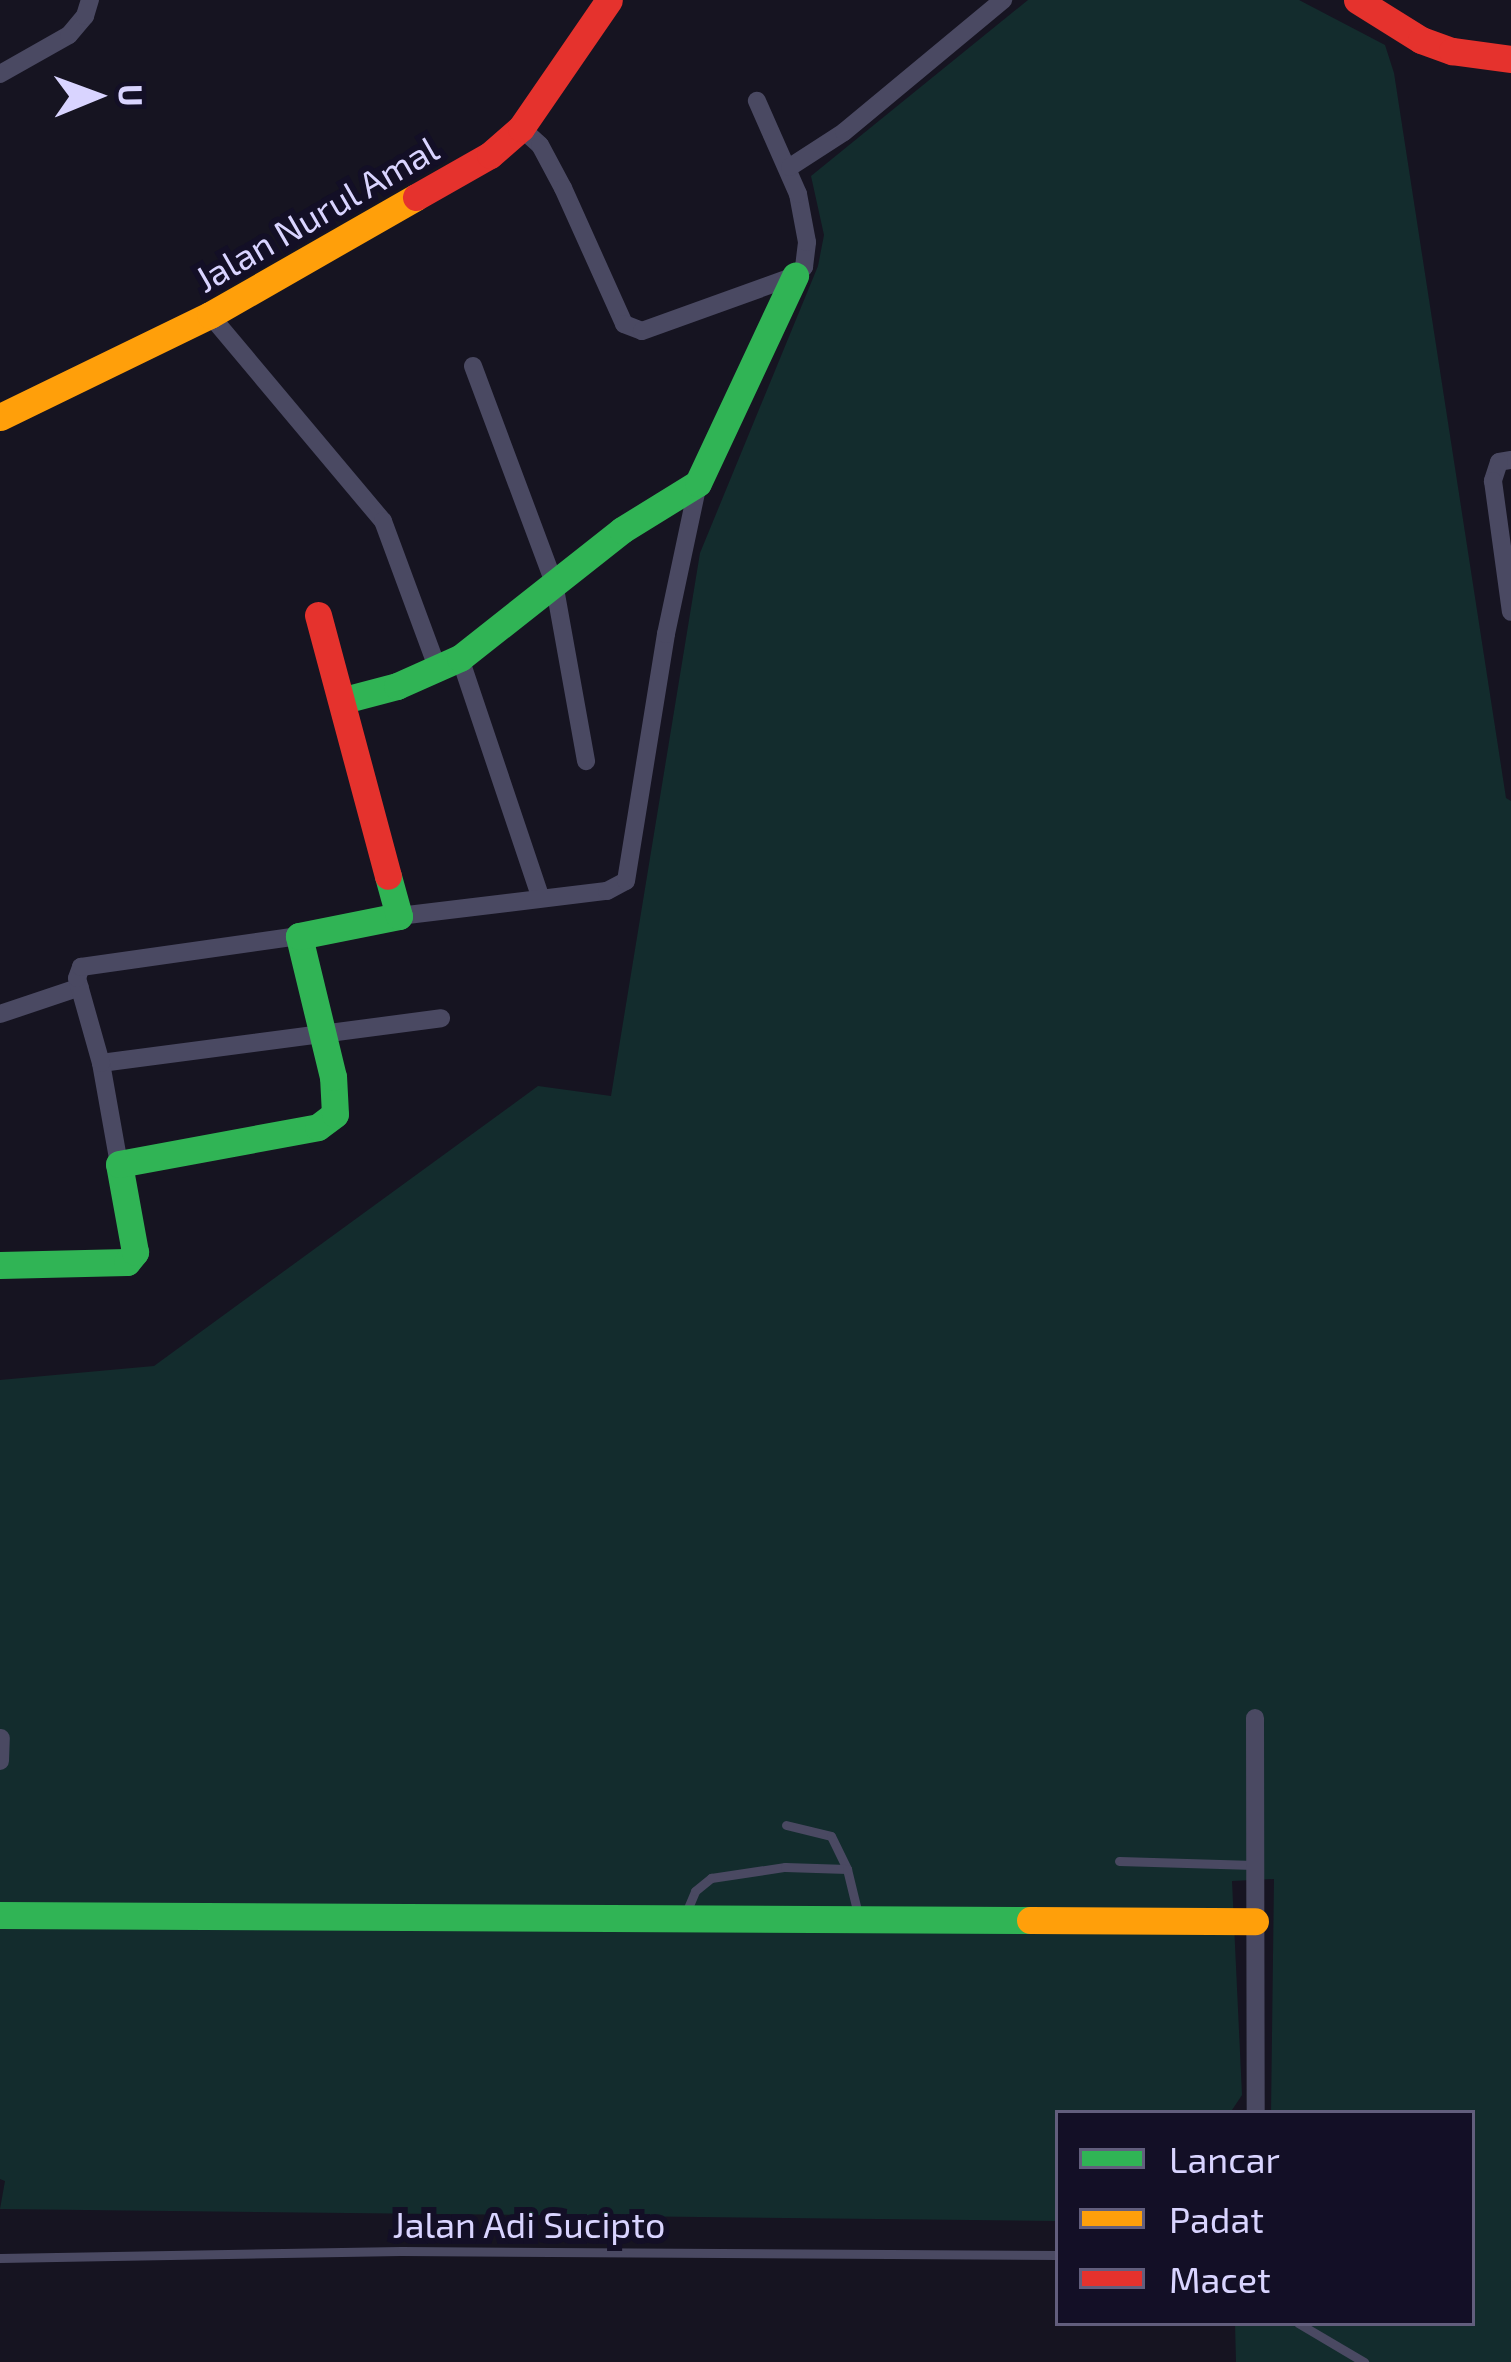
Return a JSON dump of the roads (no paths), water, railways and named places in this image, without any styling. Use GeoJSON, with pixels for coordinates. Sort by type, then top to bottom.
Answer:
{"type":"FeatureCollection","features":[{"type":"Feature","properties":{"kind":"street"},"geometry":{"type":"LineString","coordinates":[[0,74],[69,35],[86,16],[90,0]]}},
{"type":"Feature","properties":{"kind":"street","name":"Jalan Nurul Amal"},"geometry":{"type":"LineString","coordinates":[[0,417],[210,315],[490,155],[520,128],[609,0]]}},
{"type":"Feature","properties":{"kind":"street"},"geometry":{"type":"LineString","coordinates":[[790,167],[844,132],[1003,0]]}},
{"type":"Feature","properties":{"kind":"street"},"geometry":{"type":"LineString","coordinates":[[1357,0],[1421,40],[1452,51],[1511,58]]}},
{"type":"Feature","properties":{"kind":"street"},"geometry":{"type":"LineString","coordinates":[[0,1265],[128,1262],[135,1252],[101,1063],[80,987],[78,973],[88,965],[622,886],[629,874],[666,634],[698,483],[795,277],[804,267],[807,242],[790,167],[758,101]]}},
{"type":"Feature","properties":{"kind":"street"},"geometry":{"type":"LineString","coordinates":[[520,128],[539,145],[563,188],[630,329],[655,328],[795,277]]}},
{"type":"Feature","properties":{"kind":"street"},"geometry":{"type":"LineString","coordinates":[[210,315],[383,520],[449,664],[541,898]]}},
{"type":"Feature","properties":{"kind":"street"},"geometry":{"type":"LineString","coordinates":[[473,365],[554,583],[586,761]]}},
{"type":"Feature","properties":{"kind":"street"},"geometry":{"type":"LineString","coordinates":[[1511,460],[1499,462],[1493,481],[1511,612]]}},
{"type":"Feature","properties":{"kind":"street"},"geometry":{"type":"LineString","coordinates":[[344,700],[449,664],[622,530],[698,483]]}},
{"type":"Feature","properties":{"kind":"street"},"geometry":{"type":"LineString","coordinates":[[318,615],[399,916]]}},
{"type":"Feature","properties":{"kind":"street"},"geometry":{"type":"LineString","coordinates":[[119,1164],[329,1123],[338,1105],[298,936]]}},
{"type":"Feature","properties":{"kind":"street"},"geometry":{"type":"LineString","coordinates":[[0,1014],[80,987]]}},
{"type":"Feature","properties":{"kind":"street"},"geometry":{"type":"LineString","coordinates":[[101,1063],[440,1018]]}},
{"type":"Feature","properties":{"kind":"street"},"geometry":{"type":"LineString","coordinates":[[1255,1718],[1256,2110]]}},
{"type":"Feature","properties":{"kind":"street"},"geometry":{"type":"LineString","coordinates":[[0,1761],[1,1738]]}},
{"type":"Feature","properties":{"kind":"street"},"geometry":{"type":"LineString","coordinates":[[0,1915],[1255,1921]]}},
{"type":"Feature","properties":{"kind":"lane"},"geometry":{"type":"LineString","coordinates":[[786,1825],[831,1836],[847,1869],[859,1919]]}},
{"type":"Feature","properties":{"kind":"lane"},"geometry":{"type":"LineString","coordinates":[[1119,1861],[1254,1865]]}},
{"type":"Feature","properties":{"kind":"lane"},"geometry":{"type":"LineString","coordinates":[[683,1921],[695,1891],[711,1878],[785,1867],[847,1869]]}},
{"type":"Feature","properties":{"kind":"lane","name":"Jalan Adi Sucipto"},"geometry":{"type":"LineString","coordinates":[[0,2258],[401,2251],[1055,2254]]}},
{"type":"Feature","properties":{"kind":"lane"},"geometry":{"type":"LineString","coordinates":[[1303,2326],[1364,2362]]}}]}
